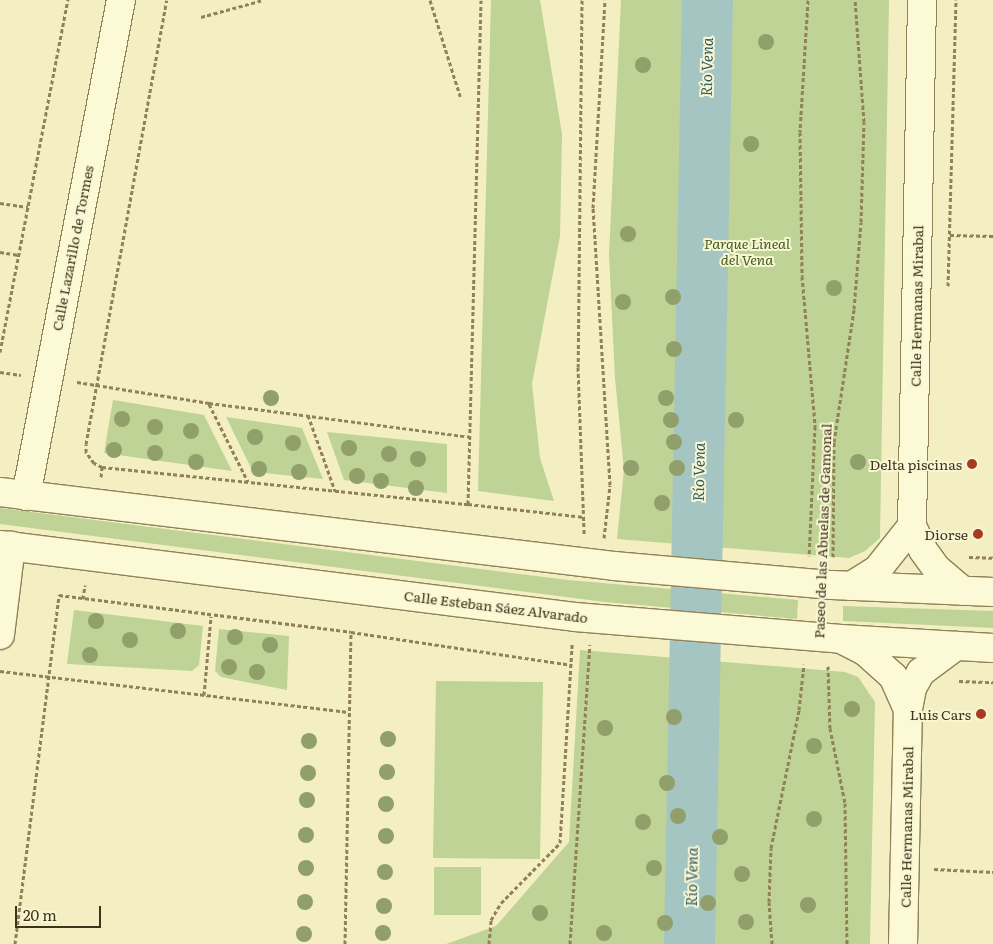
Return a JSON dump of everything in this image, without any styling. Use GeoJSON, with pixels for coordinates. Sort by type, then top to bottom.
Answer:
{"type":"FeatureCollection","features":[{"type":"Feature","properties":{"kind":"main road","name":"Calle Lazarillo de Tormes"},"geometry":{"type":"LineString","coordinates":[[13,494],[121,0]]}},
{"type":"Feature","properties":{"kind":"main road","name":"Calle Hermanas Mirabal"},"geometry":{"type":"LineString","coordinates":[[912,526],[922,0]]}},
{"type":"Feature","properties":{"kind":"main road"},"geometry":{"type":"LineString","coordinates":[[13,494],[582,562],[608,555],[804,573],[842,586],[993,592]]}},
{"type":"Feature","properties":{"kind":"main road"},"geometry":{"type":"LineString","coordinates":[[842,586],[877,570],[912,526],[923,550],[937,569],[963,591]]}},
{"type":"Feature","properties":{"kind":"main road"},"geometry":{"type":"LineString","coordinates":[[0,635],[5,546]]}},
{"type":"Feature","properties":{"kind":"main road","name":"Calle Esteban Sáez Alvarado"},"geometry":{"type":"LineString","coordinates":[[5,546],[575,617],[796,636],[835,655],[956,646],[993,648]]}},
{"type":"Feature","properties":{"kind":"main road","name":"Calle Hermanas Mirabal"},"geometry":{"type":"LineString","coordinates":[[903,944],[908,709],[912,688],[922,672],[956,646]]}},
{"type":"Feature","properties":{"kind":"main road","name":"Calle Hermanas Mirabal"},"geometry":{"type":"LineString","coordinates":[[835,655],[866,652],[893,676],[908,709]]}},
{"type":"Feature","properties":{"kind":"path"},"geometry":{"type":"LineString","coordinates":[[0,352],[68,0]]}},
{"type":"Feature","properties":{"kind":"path"},"geometry":{"type":"LineString","coordinates":[[167,0],[96,385],[86,452],[94,463],[102,466],[584,517]]}},
{"type":"Feature","properties":{"kind":"path"},"geometry":{"type":"LineString","coordinates":[[202,17],[263,0]]}},
{"type":"Feature","properties":{"kind":"path"},"geometry":{"type":"LineString","coordinates":[[430,0],[460,96]]}},
{"type":"Feature","properties":{"kind":"path"},"geometry":{"type":"LineString","coordinates":[[468,504],[481,0]]}},
{"type":"Feature","properties":{"kind":"path"},"geometry":{"type":"LineString","coordinates":[[582,0],[578,367],[584,517],[582,562]]}},
{"type":"Feature","properties":{"kind":"path"},"geometry":{"type":"LineString","coordinates":[[605,0],[593,208],[610,485],[608,555]]}},
{"type":"Feature","properties":{"kind":"path"},"geometry":{"type":"LineString","coordinates":[[804,573],[815,426],[802,276],[800,141],[803,39],[808,0]]}},
{"type":"Feature","properties":{"kind":"path","name":"Paseo de las Abuelas de Gamonal"},"geometry":{"type":"LineString","coordinates":[[842,586],[834,442],[854,309],[861,222],[864,122],[855,0]]}},
{"type":"Feature","properties":{"kind":"path"},"geometry":{"type":"LineString","coordinates":[[947,294],[956,0]]}},
{"type":"Feature","properties":{"kind":"path"},"geometry":{"type":"LineString","coordinates":[[0,203],[28,208]]}},
{"type":"Feature","properties":{"kind":"path"},"geometry":{"type":"LineString","coordinates":[[950,235],[993,236]]}},
{"type":"Feature","properties":{"kind":"path"},"geometry":{"type":"LineString","coordinates":[[0,252],[19,255]]}},
{"type":"Feature","properties":{"kind":"path"},"geometry":{"type":"LineString","coordinates":[[96,385],[209,403],[470,436]]}},
{"type":"Feature","properties":{"kind":"path"},"geometry":{"type":"LineString","coordinates":[[209,403],[248,482]]}},
{"type":"Feature","properties":{"kind":"path"},"geometry":{"type":"LineString","coordinates":[[308,415],[335,491]]}},
{"type":"Feature","properties":{"kind":"path"},"geometry":{"type":"LineString","coordinates":[[97,505],[102,466]]}},
{"type":"Feature","properties":{"kind":"path"},"geometry":{"type":"LineString","coordinates":[[83,599],[89,556]]}},
{"type":"Feature","properties":{"kind":"path"},"geometry":{"type":"LineString","coordinates":[[966,557],[993,558]]}},
{"type":"Feature","properties":{"kind":"path"},"geometry":{"type":"LineString","coordinates":[[15,944],[59,595],[211,616],[351,632],[571,666]]}},
{"type":"Feature","properties":{"kind":"path"},"geometry":{"type":"LineString","coordinates":[[204,695],[211,616]]}},
{"type":"Feature","properties":{"kind":"path"},"geometry":{"type":"LineString","coordinates":[[489,944],[491,920],[501,903],[560,843],[575,617]]}},
{"type":"Feature","properties":{"kind":"path"},"geometry":{"type":"LineString","coordinates":[[345,944],[351,632]]}},
{"type":"Feature","properties":{"kind":"path"},"geometry":{"type":"LineString","coordinates":[[570,944],[590,642]]}},
{"type":"Feature","properties":{"kind":"path"},"geometry":{"type":"LineString","coordinates":[[820,662],[835,655],[830,728],[845,803],[847,944]]}},
{"type":"Feature","properties":{"kind":"path"},"geometry":{"type":"LineString","coordinates":[[772,944],[769,902],[772,848],[799,710],[804,661],[812,661]]}},
{"type":"Feature","properties":{"kind":"path"},"geometry":{"type":"LineString","coordinates":[[0,671],[349,712]]}},
{"type":"Feature","properties":{"kind":"path"},"geometry":{"type":"LineString","coordinates":[[955,681],[993,682]]}},
{"type":"Feature","properties":{"kind":"path"},"geometry":{"type":"LineString","coordinates":[[933,860],[933,869],[993,872]]}},
{"type":"Feature","properties":{"kind":"green space"},"geometry":{"type":"Polygon","coordinates":[[[491,0],[540,0],[562,134],[560,236],[532,384],[540,458],[554,501],[478,491],[491,0]]]}},
{"type":"Feature","properties":{"kind":"green space","name":"Parque Lineal del Vena"},"geometry":{"type":"Polygon","coordinates":[[[621,0],[889,0],[880,538],[865,551],[849,558],[617,539],[624,470],[615,378],[609,255],[621,0]]]}},
{"type":"Feature","properties":{"kind":"green space"},"geometry":{"type":"Polygon","coordinates":[[[113,400],[204,415],[232,471],[104,453],[113,400]]]}},
{"type":"Feature","properties":{"kind":"green space"},"geometry":{"type":"Polygon","coordinates":[[[226,417],[302,428],[323,479],[253,472],[226,417]]]}},
{"type":"Feature","properties":{"kind":"green space"},"geometry":{"type":"Polygon","coordinates":[[[327,432],[447,444],[447,493],[344,480],[327,432]]]}},
{"type":"Feature","properties":{"kind":"green space"},"geometry":{"type":"Polygon","coordinates":[[[0,508],[568,580],[798,600],[797,619],[605,602],[0,524],[0,508]]]}},
{"type":"Feature","properties":{"kind":"green space"},"geometry":{"type":"Polygon","coordinates":[[[843,606],[993,611],[993,628],[843,621],[843,606]]]}},
{"type":"Feature","properties":{"kind":"green space"},"geometry":{"type":"Polygon","coordinates":[[[74,610],[203,626],[199,665],[192,671],[67,664],[74,610]]]}},
{"type":"Feature","properties":{"kind":"green space"},"geometry":{"type":"Polygon","coordinates":[[[219,629],[289,636],[287,690],[221,677],[215,671],[219,629]]]}},
{"type":"Feature","properties":{"kind":"green space"},"geometry":{"type":"Polygon","coordinates":[[[580,650],[845,672],[858,677],[875,702],[870,944],[446,944],[496,926],[569,842],[580,650]]]}},
{"type":"Feature","properties":{"kind":"green space"},"geometry":{"type":"Polygon","coordinates":[[[436,681],[543,682],[540,859],[433,858],[436,681]]]}},
{"type":"Feature","properties":{"kind":"green space"},"geometry":{"type":"Polygon","coordinates":[[[434,867],[481,867],[481,915],[434,915],[434,867]]]}},
{"type":"Feature","properties":{"kind":"waterway","name":"Río Vena"},"geometry":{"type":"LineString","coordinates":[[689,944],[707,0]]}},
{"type":"Feature","properties":{"kind":"place","name":"Delta piscinas"},"geometry":{"type":"Point","coordinates":[972,464]}},
{"type":"Feature","properties":{"kind":"place","name":"Diorse"},"geometry":{"type":"Point","coordinates":[978,534]}},
{"type":"Feature","properties":{"kind":"place","name":"Luis Cars"},"geometry":{"type":"Point","coordinates":[981,714]}}]}
